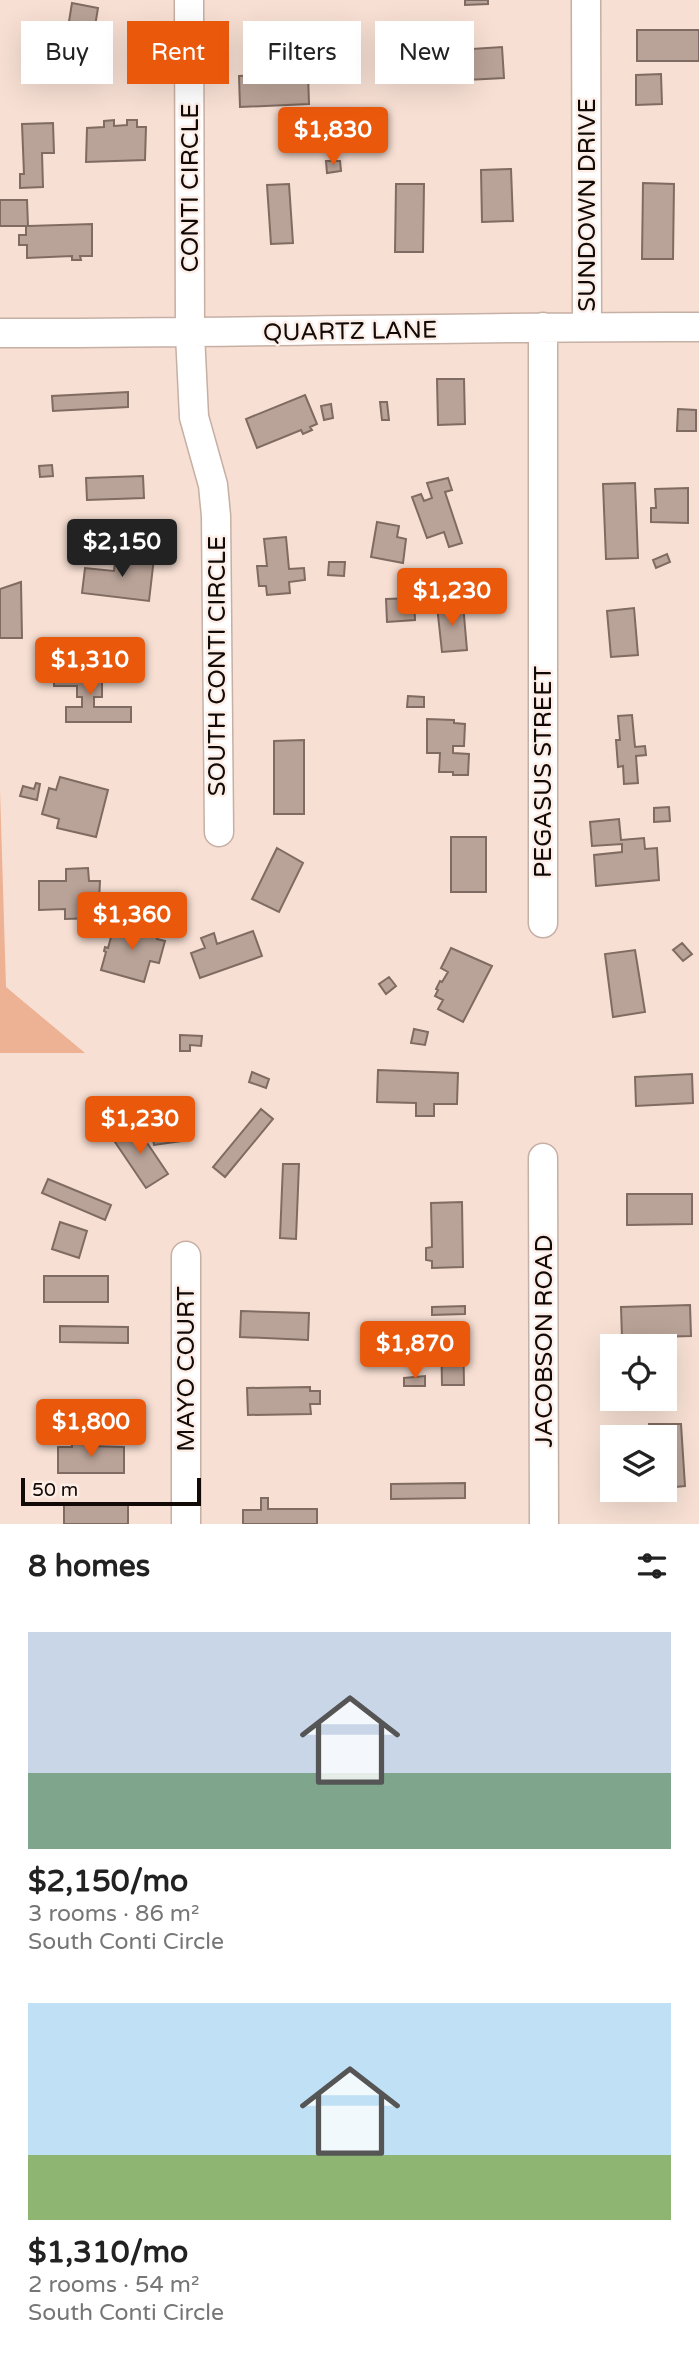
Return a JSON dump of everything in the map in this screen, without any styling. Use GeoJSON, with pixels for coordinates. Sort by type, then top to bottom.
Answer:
{"type":"FeatureCollection","features":[{"type":"Feature","properties":{"kind":"street","name":"CONTI CIRCLE"},"geometry":{"type":"LineString","coordinates":[[189,0],[190,334]]}},
{"type":"Feature","properties":{"kind":"street","name":"SUNDOWN DRIVE"},"geometry":{"type":"LineString","coordinates":[[586,0],[587,326]]}},
{"type":"Feature","properties":{"kind":"street","name":"QUARTZ LANE"},"geometry":{"type":"LineString","coordinates":[[0,333],[190,334],[587,326],[699,327]]}},
{"type":"Feature","properties":{"kind":"street","name":"PEGASUS STREET"},"geometry":{"type":"LineString","coordinates":[[542,327],[543,923]]}},
{"type":"Feature","properties":{"kind":"street","name":"SOUTH CONTI CIRCLE"},"geometry":{"type":"LineString","coordinates":[[190,334],[194,417],[213,485],[216,516],[219,832]]}},
{"type":"Feature","properties":{"kind":"street","name":"JACOBSON ROAD"},"geometry":{"type":"LineString","coordinates":[[544,1157],[544,1524]]}},
{"type":"Feature","properties":{"kind":"street","name":"MAYO COURT"},"geometry":{"type":"LineString","coordinates":[[186,1256],[186,1524]]}},
{"type":"Feature","properties":{"kind":"shaded area"},"geometry":{"type":"Polygon","coordinates":[[[0,790],[6,987],[85,1053],[0,1053],[0,790]]]}},
{"type":"Feature","properties":{"kind":"building"},"geometry":{"type":"Polygon","coordinates":[[[465,0],[488,0],[488,4],[465,5],[465,0]]]}},
{"type":"Feature","properties":{"kind":"building"},"geometry":{"type":"Polygon","coordinates":[[[72,3],[98,8],[96,21],[69,21],[72,3]]]}},
{"type":"Feature","properties":{"kind":"building"},"geometry":{"type":"Polygon","coordinates":[[[637,30],[699,30],[699,61],[637,61],[637,30]]]}},
{"type":"Feature","properties":{"kind":"building"},"geometry":{"type":"Polygon","coordinates":[[[502,47],[504,78],[474,80],[474,49],[502,47]]]}},
{"type":"Feature","properties":{"kind":"building"},"geometry":{"type":"Polygon","coordinates":[[[661,74],[662,104],[636,105],[636,75],[661,74]]]}},
{"type":"Feature","properties":{"kind":"building"},"geometry":{"type":"Polygon","coordinates":[[[239,76],[243,76],[243,84],[308,84],[309,104],[240,107],[239,76]]]}},
{"type":"Feature","properties":{"kind":"building"},"geometry":{"type":"Polygon","coordinates":[[[114,120],[114,126],[127,125],[127,120],[137,120],[137,127],[146,127],[145,160],[86,162],[87,128],[104,127],[104,121],[114,120]]]}},
{"type":"Feature","properties":{"kind":"building"},"geometry":{"type":"Polygon","coordinates":[[[53,123],[54,153],[42,153],[43,187],[20,188],[20,174],[24,174],[22,124],[53,123]]]}},
{"type":"Feature","properties":{"kind":"building"},"geometry":{"type":"Polygon","coordinates":[[[326,161],[340,161],[341,171],[327,173],[326,161]]]}},
{"type":"Feature","properties":{"kind":"building"},"geometry":{"type":"Polygon","coordinates":[[[511,169],[513,221],[482,222],[481,170],[511,169]]]}},
{"type":"Feature","properties":{"kind":"building"},"geometry":{"type":"Polygon","coordinates":[[[643,183],[674,184],[673,259],[642,259],[643,183]]]}},
{"type":"Feature","properties":{"kind":"building"},"geometry":{"type":"Polygon","coordinates":[[[289,184],[293,243],[271,244],[267,185],[289,184]]]}},
{"type":"Feature","properties":{"kind":"building"},"geometry":{"type":"Polygon","coordinates":[[[396,184],[424,184],[423,252],[395,252],[396,184]]]}},
{"type":"Feature","properties":{"kind":"building"},"geometry":{"type":"Polygon","coordinates":[[[0,200],[27,200],[28,226],[92,224],[92,256],[80,256],[81,260],[72,260],[72,256],[27,258],[27,245],[19,245],[19,235],[26,235],[26,226],[0,226],[0,200]]]}},
{"type":"Feature","properties":{"kind":"building"},"geometry":{"type":"Polygon","coordinates":[[[437,379],[464,379],[465,424],[438,425],[437,379]]]}},
{"type":"Feature","properties":{"kind":"building"},"geometry":{"type":"Polygon","coordinates":[[[128,392],[128,407],[53,411],[52,396],[128,392]]]}},
{"type":"Feature","properties":{"kind":"building"},"geometry":{"type":"Polygon","coordinates":[[[305,395],[317,424],[310,427],[312,430],[303,434],[301,430],[257,448],[246,419],[305,395]]]}},
{"type":"Feature","properties":{"kind":"building"},"geometry":{"type":"Polygon","coordinates":[[[380,402],[387,402],[389,420],[382,420],[380,402]]]}},
{"type":"Feature","properties":{"kind":"building"},"geometry":{"type":"Polygon","coordinates":[[[331,404],[333,418],[324,420],[321,406],[331,404]]]}},
{"type":"Feature","properties":{"kind":"building"},"geometry":{"type":"Polygon","coordinates":[[[678,409],[696,410],[696,431],[677,431],[678,409]]]}},
{"type":"Feature","properties":{"kind":"building"},"geometry":{"type":"Polygon","coordinates":[[[52,465],[53,476],[40,477],[39,466],[52,465]]]}},
{"type":"Feature","properties":{"kind":"building"},"geometry":{"type":"Polygon","coordinates":[[[143,476],[144,498],[87,500],[86,478],[143,476]]]}},
{"type":"Feature","properties":{"kind":"building"},"geometry":{"type":"Polygon","coordinates":[[[448,478],[452,490],[445,492],[462,543],[449,547],[444,532],[427,538],[412,497],[421,494],[424,501],[432,498],[427,483],[448,478]]]}},
{"type":"Feature","properties":{"kind":"building"},"geometry":{"type":"Polygon","coordinates":[[[635,483],[638,558],[606,559],[603,484],[635,483]]]}},
{"type":"Feature","properties":{"kind":"building"},"geometry":{"type":"Polygon","coordinates":[[[688,488],[688,523],[651,522],[651,508],[656,508],[655,489],[688,488]]]}},
{"type":"Feature","properties":{"kind":"building"},"geometry":{"type":"Polygon","coordinates":[[[377,522],[399,526],[397,537],[406,539],[403,563],[371,557],[377,522]]]}},
{"type":"Feature","properties":{"kind":"building"},"geometry":{"type":"Polygon","coordinates":[[[286,537],[289,569],[304,568],[305,580],[289,582],[290,593],[267,595],[266,586],[259,586],[257,566],[267,566],[264,539],[286,537]]]}},
{"type":"Feature","properties":{"kind":"building"},"geometry":{"type":"Polygon","coordinates":[[[116,554],[154,558],[149,601],[82,593],[85,568],[114,571],[116,554]]]}},
{"type":"Feature","properties":{"kind":"building"},"geometry":{"type":"Polygon","coordinates":[[[667,554],[670,562],[656,568],[653,560],[667,554]]]}},
{"type":"Feature","properties":{"kind":"building"},"geometry":{"type":"Polygon","coordinates":[[[329,562],[345,562],[344,576],[328,575],[329,562]]]}},
{"type":"Feature","properties":{"kind":"building"},"geometry":{"type":"Polygon","coordinates":[[[21,582],[22,638],[0,638],[0,589],[21,582]]]}},
{"type":"Feature","properties":{"kind":"building"},"geometry":{"type":"Polygon","coordinates":[[[414,598],[415,620],[387,622],[386,599],[414,598]]]}},
{"type":"Feature","properties":{"kind":"building"},"geometry":{"type":"Polygon","coordinates":[[[463,604],[467,650],[442,652],[437,606],[463,604]]]}},
{"type":"Feature","properties":{"kind":"building"},"geometry":{"type":"Polygon","coordinates":[[[634,608],[638,655],[611,657],[607,611],[634,608]]]}},
{"type":"Feature","properties":{"kind":"building"},"geometry":{"type":"Polygon","coordinates":[[[76,668],[102,668],[102,697],[94,697],[94,707],[131,707],[131,722],[66,722],[66,707],[82,707],[82,697],[77,697],[77,686],[54,686],[54,670],[76,672],[76,668]]]}},
{"type":"Feature","properties":{"kind":"building"},"geometry":{"type":"Polygon","coordinates":[[[408,696],[424,697],[424,707],[407,707],[408,696]]]}},
{"type":"Feature","properties":{"kind":"building"},"geometry":{"type":"Polygon","coordinates":[[[632,715],[635,747],[645,746],[646,755],[636,756],[638,783],[624,784],[623,766],[618,767],[618,716],[632,715]]]}},
{"type":"Feature","properties":{"kind":"building"},"geometry":{"type":"Polygon","coordinates":[[[427,719],[454,720],[454,723],[465,724],[464,746],[453,746],[453,753],[469,754],[468,775],[439,772],[440,753],[427,753],[427,719]]]}},
{"type":"Feature","properties":{"kind":"building"},"geometry":{"type":"Polygon","coordinates":[[[304,740],[304,814],[274,814],[274,741],[304,740]]]}},
{"type":"Feature","properties":{"kind":"building"},"geometry":{"type":"Polygon","coordinates":[[[60,777],[108,790],[96,837],[57,828],[59,819],[42,814],[49,788],[56,790],[60,777]]]}},
{"type":"Feature","properties":{"kind":"building"},"geometry":{"type":"Polygon","coordinates":[[[36,783],[40,784],[37,800],[20,796],[23,786],[34,789],[36,783]]]}},
{"type":"Feature","properties":{"kind":"building"},"geometry":{"type":"Polygon","coordinates":[[[669,807],[670,821],[654,822],[654,808],[669,807]]]}},
{"type":"Feature","properties":{"kind":"building"},"geometry":{"type":"Polygon","coordinates":[[[619,819],[621,840],[644,838],[645,849],[657,848],[659,880],[596,886],[594,855],[622,852],[622,844],[592,846],[590,822],[619,819]]]}},
{"type":"Feature","properties":{"kind":"building"},"geometry":{"type":"Polygon","coordinates":[[[451,837],[486,837],[486,892],[451,892],[451,837]]]}},
{"type":"Feature","properties":{"kind":"building"},"geometry":{"type":"Polygon","coordinates":[[[277,848],[303,863],[279,912],[252,899],[277,848]]]}},
{"type":"Feature","properties":{"kind":"building"},"geometry":{"type":"Polygon","coordinates":[[[88,868],[89,881],[100,881],[98,918],[65,919],[65,909],[39,910],[39,881],[66,881],[66,869],[88,868]]]}},
{"type":"Feature","properties":{"kind":"building"},"geometry":{"type":"Polygon","coordinates":[[[115,923],[132,928],[132,924],[159,932],[157,939],[165,941],[159,963],[150,961],[144,982],[101,970],[105,947],[108,948],[115,923]]]}},
{"type":"Feature","properties":{"kind":"building"},"geometry":{"type":"Polygon","coordinates":[[[253,931],[262,956],[200,978],[191,953],[205,948],[201,938],[214,933],[217,944],[253,931]]]}},
{"type":"Feature","properties":{"kind":"building"},"geometry":{"type":"Polygon","coordinates":[[[682,943],[692,954],[683,961],[673,950],[682,943]]]}},
{"type":"Feature","properties":{"kind":"building"},"geometry":{"type":"Polygon","coordinates":[[[451,948],[492,966],[463,1022],[438,1009],[443,1000],[435,996],[440,981],[442,982],[448,972],[441,968],[451,948]]]}},
{"type":"Feature","properties":{"kind":"building"},"geometry":{"type":"Polygon","coordinates":[[[635,950],[645,1012],[613,1017],[605,954],[635,950]]]}},
{"type":"Feature","properties":{"kind":"building"},"geometry":{"type":"Polygon","coordinates":[[[389,977],[396,986],[386,994],[379,984],[389,977]]]}},
{"type":"Feature","properties":{"kind":"building"},"geometry":{"type":"Polygon","coordinates":[[[414,1029],[428,1032],[425,1045],[411,1043],[414,1029]]]}},
{"type":"Feature","properties":{"kind":"building"},"geometry":{"type":"Polygon","coordinates":[[[180,1035],[202,1036],[201,1046],[190,1045],[190,1051],[180,1051],[180,1035]]]}},
{"type":"Feature","properties":{"kind":"building"},"geometry":{"type":"Polygon","coordinates":[[[378,1070],[458,1073],[457,1104],[434,1104],[434,1116],[416,1116],[416,1103],[377,1102],[378,1070]]]}},
{"type":"Feature","properties":{"kind":"building"},"geometry":{"type":"Polygon","coordinates":[[[252,1072],[269,1079],[266,1088],[249,1082],[252,1072]]]}},
{"type":"Feature","properties":{"kind":"building"},"geometry":{"type":"Polygon","coordinates":[[[692,1074],[693,1103],[636,1106],[635,1077],[692,1074]]]}},
{"type":"Feature","properties":{"kind":"building"},"geometry":{"type":"Polygon","coordinates":[[[261,1109],[273,1119],[225,1177],[213,1167],[261,1109]]]}},
{"type":"Feature","properties":{"kind":"building"},"geometry":{"type":"Polygon","coordinates":[[[179,1112],[183,1141],[154,1145],[149,1117],[179,1112]]]}},
{"type":"Feature","properties":{"kind":"building"},"geometry":{"type":"Polygon","coordinates":[[[135,1125],[168,1174],[146,1188],[113,1139],[135,1125]]]}},
{"type":"Feature","properties":{"kind":"building"},"geometry":{"type":"Polygon","coordinates":[[[283,1164],[299,1164],[296,1239],[280,1238],[283,1164]]]}},
{"type":"Feature","properties":{"kind":"building"},"geometry":{"type":"Polygon","coordinates":[[[48,1179],[111,1205],[105,1220],[42,1193],[48,1179]]]}},
{"type":"Feature","properties":{"kind":"building"},"geometry":{"type":"Polygon","coordinates":[[[627,1194],[692,1194],[692,1224],[627,1225],[627,1194]]]}},
{"type":"Feature","properties":{"kind":"building"},"geometry":{"type":"Polygon","coordinates":[[[462,1202],[463,1267],[432,1268],[432,1261],[426,1260],[426,1248],[432,1247],[431,1203],[462,1202]]]}},
{"type":"Feature","properties":{"kind":"building"},"geometry":{"type":"Polygon","coordinates":[[[60,1222],[87,1231],[79,1258],[52,1249],[60,1222]]]}},
{"type":"Feature","properties":{"kind":"building"},"geometry":{"type":"Polygon","coordinates":[[[44,1276],[108,1276],[108,1302],[44,1302],[44,1276]]]}},
{"type":"Feature","properties":{"kind":"building"},"geometry":{"type":"Polygon","coordinates":[[[690,1305],[691,1336],[622,1334],[621,1307],[690,1305]]]}},
{"type":"Feature","properties":{"kind":"building"},"geometry":{"type":"Polygon","coordinates":[[[465,1306],[465,1314],[432,1315],[432,1307],[465,1306]]]}},
{"type":"Feature","properties":{"kind":"building"},"geometry":{"type":"Polygon","coordinates":[[[241,1311],[309,1313],[308,1340],[240,1337],[241,1311]]]}},
{"type":"Feature","properties":{"kind":"building"},"geometry":{"type":"Polygon","coordinates":[[[60,1326],[128,1327],[128,1343],[60,1342],[60,1326]]]}},
{"type":"Feature","properties":{"kind":"building"},"geometry":{"type":"Polygon","coordinates":[[[441,1328],[463,1328],[464,1385],[442,1385],[441,1328]]]}},
{"type":"Feature","properties":{"kind":"building"},"geometry":{"type":"Polygon","coordinates":[[[425,1376],[425,1386],[404,1386],[404,1378],[425,1376]]]}},
{"type":"Feature","properties":{"kind":"building"},"geometry":{"type":"Polygon","coordinates":[[[310,1387],[310,1391],[320,1391],[320,1404],[310,1404],[311,1414],[248,1415],[247,1388],[310,1387]]]}},
{"type":"Feature","properties":{"kind":"building"},"geometry":{"type":"Polygon","coordinates":[[[681,1424],[685,1486],[677,1487],[677,1425],[649,1425],[681,1424]]]}},
{"type":"Feature","properties":{"kind":"building"},"geometry":{"type":"Polygon","coordinates":[[[72,1442],[89,1442],[89,1446],[124,1447],[124,1473],[58,1473],[58,1447],[72,1447],[72,1442]]]}},
{"type":"Feature","properties":{"kind":"building"},"geometry":{"type":"Polygon","coordinates":[[[465,1483],[465,1498],[391,1499],[391,1484],[465,1483]]]}},
{"type":"Feature","properties":{"kind":"building"},"geometry":{"type":"Polygon","coordinates":[[[261,1498],[268,1498],[268,1509],[317,1509],[317,1524],[243,1524],[243,1510],[261,1510],[261,1498]]]}},
{"type":"Feature","properties":{"kind":"building"},"geometry":{"type":"Polygon","coordinates":[[[64,1503],[128,1504],[128,1524],[64,1524],[64,1503]]]}}]}
